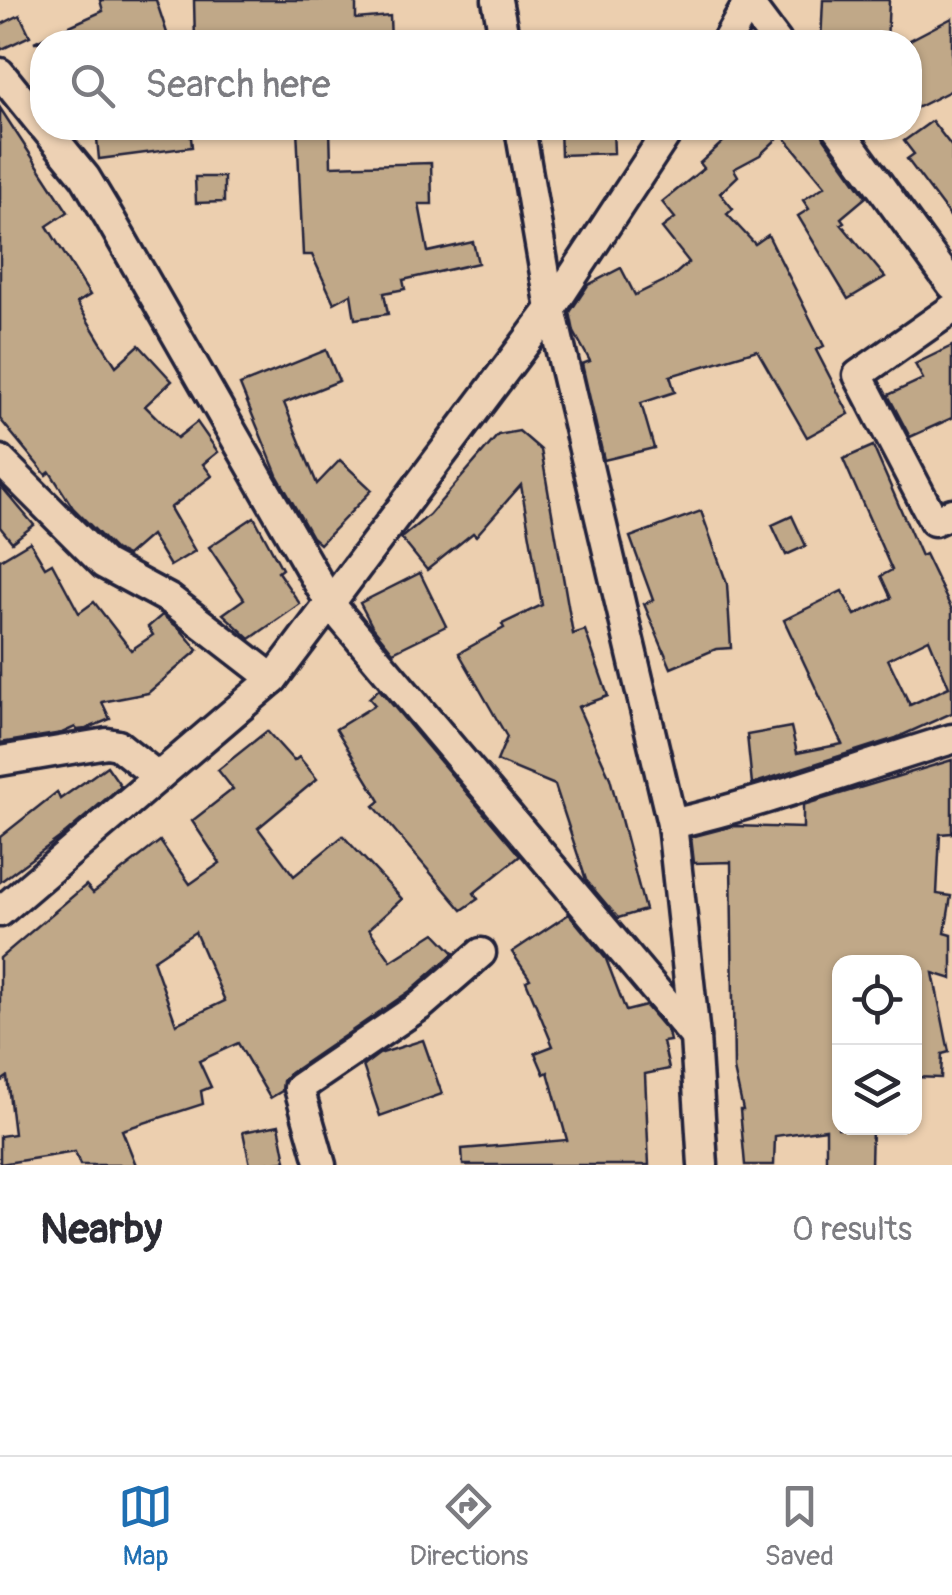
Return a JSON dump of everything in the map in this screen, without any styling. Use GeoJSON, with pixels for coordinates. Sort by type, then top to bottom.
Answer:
{"type":"FeatureCollection","features":[{"type":"Feature","properties":{"kind":"street"},"geometry":{"type":"LineString","coordinates":[[498,0],[503,30]]}},
{"type":"Feature","properties":{"kind":"street"},"geometry":{"type":"LineString","coordinates":[[733,30],[750,3],[768,30]]}},
{"type":"Feature","properties":{"kind":"street"},"geometry":{"type":"LineString","coordinates":[[0,73],[30,109]]}},
{"type":"Feature","properties":{"kind":"street"},"geometry":{"type":"LineString","coordinates":[[55,140],[86,178],[332,605],[696,1037]]}},
{"type":"Feature","properties":{"kind":"street"},"geometry":{"type":"LineString","coordinates":[[522,140],[551,309],[672,824],[696,1037],[703,1165]]}},
{"type":"Feature","properties":{"kind":"street"},"geometry":{"type":"LineString","coordinates":[[0,912],[273,679],[551,309],[662,140]]}},
{"type":"Feature","properties":{"kind":"street"},"geometry":{"type":"LineString","coordinates":[[847,140],[952,285]]}},
{"type":"Feature","properties":{"kind":"street"},"geometry":{"type":"LineString","coordinates":[[952,309],[858,374],[934,521],[952,513]]}},
{"type":"Feature","properties":{"kind":"street"},"geometry":{"type":"LineString","coordinates":[[0,460],[104,564],[171,600],[273,679]]}},
{"type":"Feature","properties":{"kind":"street"},"geometry":{"type":"LineString","coordinates":[[672,824],[750,806],[798,786],[952,739]]}},
{"type":"Feature","properties":{"kind":"street"},"geometry":{"type":"LineString","coordinates":[[0,761],[107,743],[118,745],[158,777]]}},
{"type":"Feature","properties":{"kind":"street"},"geometry":{"type":"LineString","coordinates":[[321,1165],[299,1088],[421,1005],[481,953]]}},
{"type":"Feature","properties":{"kind":"building"},"geometry":{"type":"Polygon","coordinates":[[[100,0],[156,0],[166,30],[61,30],[103,11],[100,0]]]}},
{"type":"Feature","properties":{"kind":"building"},"geometry":{"type":"Polygon","coordinates":[[[194,0],[356,0],[356,19],[390,16],[391,30],[195,30],[194,0]]]}},
{"type":"Feature","properties":{"kind":"building"},"geometry":{"type":"Polygon","coordinates":[[[823,0],[889,0],[888,30],[822,30],[823,0]]]}},
{"type":"Feature","properties":{"kind":"building"},"geometry":{"type":"Polygon","coordinates":[[[20,15],[30,36],[0,50],[0,25],[20,15]]]}},
{"type":"Feature","properties":{"kind":"building"},"geometry":{"type":"Polygon","coordinates":[[[952,18],[952,90],[922,105],[922,34],[952,18]]]}},
{"type":"Feature","properties":{"kind":"building"},"geometry":{"type":"Polygon","coordinates":[[[0,108],[68,212],[47,226],[90,295],[77,303],[100,341],[116,366],[139,345],[172,381],[145,406],[177,438],[197,422],[218,452],[203,464],[212,476],[170,508],[195,551],[170,566],[151,535],[127,556],[115,550],[73,508],[50,472],[46,475],[0,419],[0,108]]]}},
{"type":"Feature","properties":{"kind":"building"},"geometry":{"type":"Polygon","coordinates":[[[932,121],[952,147],[952,219],[907,159],[914,154],[904,141],[922,140],[922,128],[932,121]]]}},
{"type":"Feature","properties":{"kind":"building"},"geometry":{"type":"Polygon","coordinates":[[[97,140],[191,140],[192,147],[99,159],[97,140]]]}},
{"type":"Feature","properties":{"kind":"building"},"geometry":{"type":"Polygon","coordinates":[[[298,140],[330,140],[331,166],[431,163],[432,204],[419,204],[428,252],[473,242],[478,263],[403,280],[405,289],[384,293],[388,314],[355,319],[351,294],[334,303],[312,255],[303,255],[298,140]]]}},
{"type":"Feature","properties":{"kind":"building"},"geometry":{"type":"Polygon","coordinates":[[[560,140],[613,140],[614,153],[561,155],[560,140]]]}},
{"type":"Feature","properties":{"kind":"building"},"geometry":{"type":"Polygon","coordinates":[[[725,140],[776,140],[760,155],[734,169],[738,176],[720,193],[733,209],[727,214],[755,244],[768,235],[824,346],[816,350],[849,414],[807,437],[757,350],[670,376],[675,392],[641,403],[654,448],[604,460],[582,364],[590,361],[574,332],[570,312],[588,285],[621,268],[635,295],[672,277],[689,262],[662,228],[675,218],[662,202],[704,168],[700,163],[725,140]]]}},
{"type":"Feature","properties":{"kind":"building"},"geometry":{"type":"Polygon","coordinates":[[[787,140],[825,140],[866,197],[841,218],[841,224],[885,277],[848,299],[798,216],[809,209],[803,200],[825,186],[787,140]]]}},
{"type":"Feature","properties":{"kind":"building"},"geometry":{"type":"Polygon","coordinates":[[[195,177],[224,177],[224,202],[196,203],[195,177]]]}},
{"type":"Feature","properties":{"kind":"building"},"geometry":{"type":"Polygon","coordinates":[[[952,346],[952,418],[910,437],[888,395],[923,379],[915,364],[952,346]]]}},
{"type":"Feature","properties":{"kind":"building"},"geometry":{"type":"Polygon","coordinates":[[[326,350],[339,381],[284,403],[317,484],[340,460],[372,490],[320,544],[312,537],[277,475],[240,385],[326,350]]]}},
{"type":"Feature","properties":{"kind":"building"},"geometry":{"type":"Polygon","coordinates":[[[519,431],[541,450],[573,634],[585,630],[608,696],[578,707],[610,778],[645,910],[618,918],[586,880],[555,785],[497,761],[507,737],[459,653],[504,628],[502,624],[542,605],[521,485],[476,536],[473,533],[427,570],[401,538],[429,515],[498,435],[519,431]]]}},
{"type":"Feature","properties":{"kind":"building"},"geometry":{"type":"Polygon","coordinates":[[[873,446],[921,556],[925,554],[952,610],[952,713],[896,738],[752,784],[747,735],[791,727],[797,753],[842,744],[784,620],[842,591],[855,615],[891,598],[881,576],[892,570],[843,459],[873,446]],[[929,639],[888,659],[910,705],[949,687],[929,639]]]}},
{"type":"Feature","properties":{"kind":"building"},"geometry":{"type":"Polygon","coordinates":[[[0,485],[34,525],[12,542],[0,527],[0,485]]]}},
{"type":"Feature","properties":{"kind":"building"},"geometry":{"type":"Polygon","coordinates":[[[701,511],[727,584],[731,648],[716,649],[671,668],[644,604],[653,600],[630,537],[701,511]]]}},
{"type":"Feature","properties":{"kind":"building"},"geometry":{"type":"Polygon","coordinates":[[[792,516],[806,546],[786,555],[772,525],[792,516]]]}},
{"type":"Feature","properties":{"kind":"building"},"geometry":{"type":"Polygon","coordinates":[[[254,517],[282,569],[278,572],[300,604],[250,639],[223,614],[244,599],[209,547],[254,517]]]}},
{"type":"Feature","properties":{"kind":"building"},"geometry":{"type":"Polygon","coordinates":[[[30,542],[45,567],[52,563],[79,613],[94,602],[131,650],[153,635],[148,627],[162,615],[198,650],[148,693],[102,702],[110,719],[86,729],[75,727],[62,733],[0,743],[0,560],[30,542]]]}},
{"type":"Feature","properties":{"kind":"building"},"geometry":{"type":"Polygon","coordinates":[[[420,573],[446,626],[393,652],[360,603],[420,573]]]}},
{"type":"Feature","properties":{"kind":"building"},"geometry":{"type":"Polygon","coordinates":[[[379,689],[520,856],[474,893],[478,899],[462,910],[374,806],[380,801],[336,729],[375,705],[369,698],[379,689]]]}},
{"type":"Feature","properties":{"kind":"building"},"geometry":{"type":"Polygon","coordinates":[[[267,731],[294,761],[299,757],[317,779],[258,828],[294,876],[343,836],[402,899],[369,929],[391,961],[435,933],[454,953],[410,991],[289,1074],[282,1091],[270,1098],[238,1043],[199,1061],[211,1087],[201,1091],[203,1104],[122,1130],[136,1165],[80,1165],[75,1152],[0,1164],[0,1136],[14,1134],[7,1077],[0,1082],[0,958],[86,885],[93,893],[160,841],[190,884],[220,863],[192,821],[233,789],[218,770],[267,731]],[[195,932],[153,960],[176,1024],[225,1001],[195,932]]]}},
{"type":"Feature","properties":{"kind":"building"},"geometry":{"type":"Polygon","coordinates":[[[952,760],[952,833],[940,834],[937,894],[951,896],[945,933],[952,935],[952,979],[933,973],[949,1052],[942,1054],[941,1078],[922,1077],[922,955],[832,955],[832,1135],[872,1135],[871,1165],[826,1165],[826,1129],[775,1136],[774,1165],[745,1165],[743,1110],[734,1069],[731,862],[694,863],[691,837],[733,826],[803,828],[803,805],[952,760]]]}},
{"type":"Feature","properties":{"kind":"building"},"geometry":{"type":"Polygon","coordinates":[[[107,766],[121,786],[0,882],[0,837],[57,792],[60,799],[107,766]]]}},
{"type":"Feature","properties":{"kind":"building"},"geometry":{"type":"Polygon","coordinates":[[[569,914],[606,959],[626,1011],[646,1006],[668,1032],[670,1041],[663,1042],[669,1069],[645,1074],[649,1165],[463,1165],[462,1149],[567,1140],[548,1072],[544,1074],[535,1053],[553,1046],[526,981],[530,979],[512,952],[569,914]]]}},
{"type":"Feature","properties":{"kind":"building"},"geometry":{"type":"Polygon","coordinates":[[[423,1040],[442,1094],[380,1116],[363,1066],[379,1054],[423,1040]]]}},
{"type":"Feature","properties":{"kind":"building"},"geometry":{"type":"Polygon","coordinates":[[[279,1125],[286,1161],[250,1165],[243,1132],[279,1125]]]}}]}
